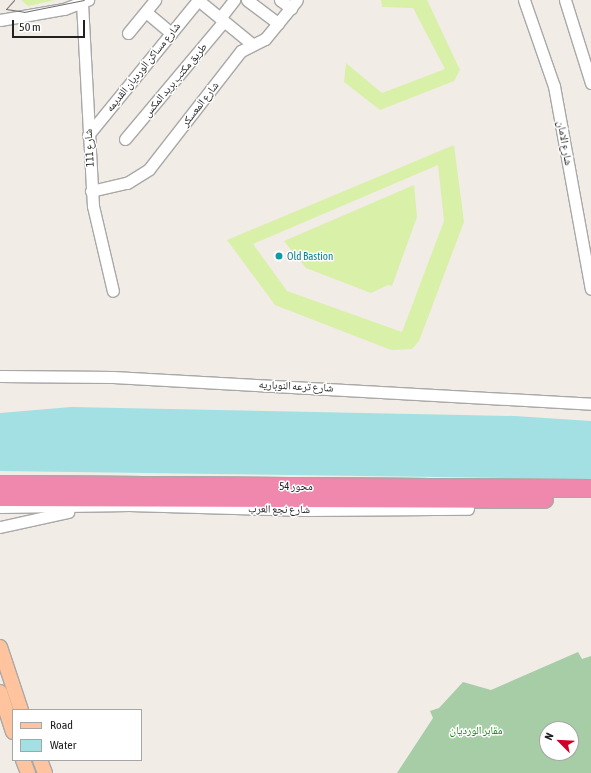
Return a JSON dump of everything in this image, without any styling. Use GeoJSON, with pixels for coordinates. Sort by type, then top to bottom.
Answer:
{"type":"FeatureCollection","features":[{"type":"Feature","properties":{"kind":"highway","name":"محور 54"},"geometry":{"type":"LineString","coordinates":[[0,484],[591,488]]}},
{"type":"Feature","properties":{"kind":"highway","name":"محور 54"},"geometry":{"type":"LineString","coordinates":[[0,498],[591,499]]}},
{"type":"Feature","properties":{"kind":"main road"},"geometry":{"type":"LineString","coordinates":[[0,646],[21,709]]}},
{"type":"Feature","properties":{"kind":"main road"},"geometry":{"type":"LineString","coordinates":[[0,692],[12,729]]}},
{"type":"Feature","properties":{"kind":"main road"},"geometry":{"type":"LineString","coordinates":[[23,761],[28,773]]}},
{"type":"Feature","properties":{"kind":"main road"},"geometry":{"type":"LineString","coordinates":[[40,761],[45,773]]}},
{"type":"Feature","properties":{"kind":"street"},"geometry":{"type":"LineString","coordinates":[[128,33],[156,0]]}},
{"type":"Feature","properties":{"kind":"street"},"geometry":{"type":"LineString","coordinates":[[198,0],[252,44]]}},
{"type":"Feature","properties":{"kind":"street","name":"شارع مساكن الورديان القديمه"},"geometry":{"type":"LineString","coordinates":[[88,135],[198,0]]}},
{"type":"Feature","properties":{"kind":"street","name":"طريق مكتب بريد المكس"},"geometry":{"type":"LineString","coordinates":[[125,139],[222,19],[234,0]]}},
{"type":"Feature","properties":{"kind":"street"},"geometry":{"type":"LineString","coordinates":[[247,0],[278,23]]}},
{"type":"Feature","properties":{"kind":"street"},"geometry":{"type":"LineString","coordinates":[[280,0],[294,4]]}},
{"type":"Feature","properties":{"kind":"street","name":"شارع الامان"},"geometry":{"type":"LineString","coordinates":[[524,0],[554,86],[591,289]]}},
{"type":"Feature","properties":{"kind":"street"},"geometry":{"type":"LineString","coordinates":[[565,0],[591,83]]}},
{"type":"Feature","properties":{"kind":"street"},"geometry":{"type":"LineString","coordinates":[[0,20],[85,2]]}},
{"type":"Feature","properties":{"kind":"street","name":"شارع 111"},"geometry":{"type":"LineString","coordinates":[[85,2],[88,135],[92,191],[113,291]]}},
{"type":"Feature","properties":{"kind":"street","name":"شارع المعسكر"},"geometry":{"type":"LineString","coordinates":[[92,191],[127,183],[149,168],[241,51],[252,44],[262,42],[294,4]]}},
{"type":"Feature","properties":{"kind":"street"},"geometry":{"type":"LineString","coordinates":[[146,12],[171,33]]}},
{"type":"Feature","properties":{"kind":"street","name":"شارع ترعه النوباريه"},"geometry":{"type":"LineString","coordinates":[[0,376],[113,377],[591,404]]}},
{"type":"Feature","properties":{"kind":"street","name":"شارع نجع العرب"},"geometry":{"type":"LineString","coordinates":[[0,508],[90,508],[129,505],[468,509]]}},
{"type":"Feature","properties":{"kind":"street","name":"شارع نجع العرب"},"geometry":{"type":"LineString","coordinates":[[0,527],[90,508]]}},
{"type":"Feature","properties":{"kind":"green space"},"geometry":{"type":"Polygon","coordinates":[[[21,0],[55,0],[28,6],[21,0]]]}},
{"type":"Feature","properties":{"kind":"green space"},"geometry":{"type":"Polygon","coordinates":[[[381,0],[427,0],[460,70],[454,81],[380,110],[344,82],[346,63],[382,93],[445,69],[413,8],[382,7],[381,0]]]}},
{"type":"Feature","properties":{"kind":"green space"},"geometry":{"type":"Polygon","coordinates":[[[454,145],[464,222],[419,341],[412,349],[391,350],[275,305],[227,240],[454,145]],[[438,165],[253,244],[287,291],[402,332],[444,221],[438,165]]]}},
{"type":"Feature","properties":{"kind":"green space"},"geometry":{"type":"Polygon","coordinates":[[[414,185],[417,217],[392,286],[388,285],[371,293],[306,268],[284,241],[414,185]]]}},
{"type":"Feature","properties":{"kind":"green space","name":"مقابر الورديان"},"geometry":{"type":"Polygon","coordinates":[[[578,652],[582,659],[591,656],[591,773],[397,773],[433,718],[430,711],[439,708],[463,682],[491,690],[578,652]]]}},
{"type":"Feature","properties":{"kind":"water"},"geometry":{"type":"Polygon","coordinates":[[[71,407],[515,416],[591,421],[591,479],[0,471],[0,413],[71,407]]]}},
{"type":"Feature","properties":{"kind":"tram line"},"geometry":{"type":"LineString","coordinates":[[6,9],[14,0]]}},
{"type":"Feature","properties":{"kind":"tram line"},"geometry":{"type":"LineString","coordinates":[[6,9],[24,12],[84,0]]}},
{"type":"Feature","properties":{"kind":"place","name":"Old Bastion"},"geometry":{"type":"Point","coordinates":[279,256]}}]}
